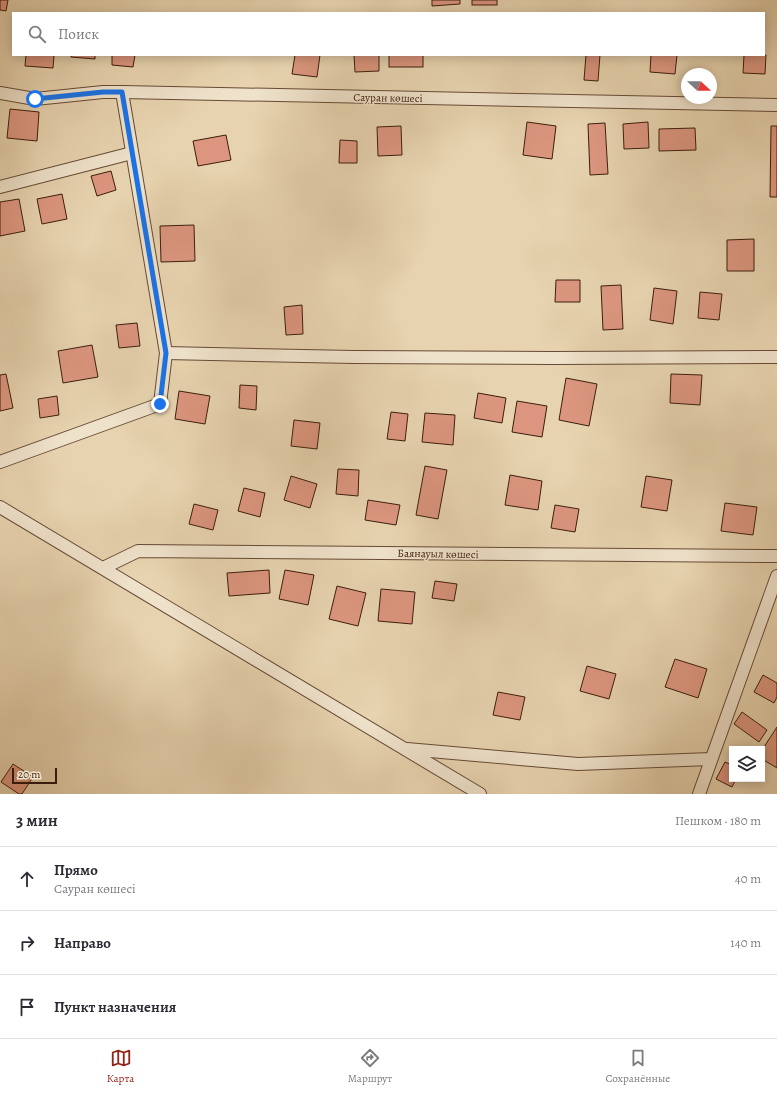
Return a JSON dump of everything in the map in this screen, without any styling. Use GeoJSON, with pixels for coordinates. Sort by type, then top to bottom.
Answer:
{"type":"FeatureCollection","features":[{"type":"Feature","properties":{"kind":"street","name":"Сауран көшесі"},"geometry":{"type":"LineString","coordinates":[[0,93],[35,99],[103,92],[122,92],[777,105]]}},
{"type":"Feature","properties":{"kind":"street"},"geometry":{"type":"LineString","coordinates":[[0,462],[160,404],[166,353],[122,92]]}},
{"type":"Feature","properties":{"kind":"street"},"geometry":{"type":"LineString","coordinates":[[0,187],[132,153]]}},
{"type":"Feature","properties":{"kind":"street"},"geometry":{"type":"LineString","coordinates":[[166,353],[361,357],[777,357]]}},
{"type":"Feature","properties":{"kind":"street"},"geometry":{"type":"LineString","coordinates":[[0,507],[480,794]]}},
{"type":"Feature","properties":{"kind":"street","name":"Баянауыл көшесі"},"geometry":{"type":"LineString","coordinates":[[103,568],[138,551],[777,556]]}},
{"type":"Feature","properties":{"kind":"street"},"geometry":{"type":"LineString","coordinates":[[699,794],[777,576]]}},
{"type":"Feature","properties":{"kind":"street"},"geometry":{"type":"LineString","coordinates":[[404,748],[578,764],[711,759]]}},
{"type":"Feature","properties":{"kind":"building"},"geometry":{"type":"Polygon","coordinates":[[[0,0],[8,0],[6,11],[0,10],[0,0]]]}},
{"type":"Feature","properties":{"kind":"building"},"geometry":{"type":"Polygon","coordinates":[[[432,0],[460,0],[460,4],[432,6],[432,0]]]}},
{"type":"Feature","properties":{"kind":"building"},"geometry":{"type":"Polygon","coordinates":[[[472,0],[497,0],[497,5],[472,5],[472,0]]]}},
{"type":"Feature","properties":{"kind":"building"},"geometry":{"type":"Polygon","coordinates":[[[766,55],[765,74],[743,73],[744,56],[766,55]]]}},
{"type":"Feature","properties":{"kind":"building"},"geometry":{"type":"Polygon","coordinates":[[[26,56],[54,56],[53,68],[25,66],[26,56]]]}},
{"type":"Feature","properties":{"kind":"building"},"geometry":{"type":"Polygon","coordinates":[[[95,56],[95,59],[71,57],[95,56]]]}},
{"type":"Feature","properties":{"kind":"building"},"geometry":{"type":"Polygon","coordinates":[[[112,56],[135,56],[133,67],[112,65],[112,56]]]}},
{"type":"Feature","properties":{"kind":"building"},"geometry":{"type":"Polygon","coordinates":[[[295,56],[320,56],[317,77],[292,74],[295,56]]]}},
{"type":"Feature","properties":{"kind":"building"},"geometry":{"type":"Polygon","coordinates":[[[354,56],[379,56],[379,71],[355,72],[354,56]]]}},
{"type":"Feature","properties":{"kind":"building"},"geometry":{"type":"Polygon","coordinates":[[[389,56],[423,56],[423,67],[389,67],[389,56]]]}},
{"type":"Feature","properties":{"kind":"building"},"geometry":{"type":"Polygon","coordinates":[[[586,56],[600,56],[598,81],[584,80],[586,56]]]}},
{"type":"Feature","properties":{"kind":"building"},"geometry":{"type":"Polygon","coordinates":[[[651,56],[677,56],[675,74],[650,72],[651,56]]]}},
{"type":"Feature","properties":{"kind":"building"},"geometry":{"type":"Polygon","coordinates":[[[10,109],[39,112],[37,141],[7,138],[10,109]]]}},
{"type":"Feature","properties":{"kind":"building"},"geometry":{"type":"Polygon","coordinates":[[[527,122],[556,126],[552,159],[523,155],[527,122]]]}},
{"type":"Feature","properties":{"kind":"building"},"geometry":{"type":"Polygon","coordinates":[[[648,122],[649,148],[624,149],[623,124],[648,122]]]}},
{"type":"Feature","properties":{"kind":"building"},"geometry":{"type":"Polygon","coordinates":[[[605,123],[608,174],[590,175],[588,124],[605,123]]]}},
{"type":"Feature","properties":{"kind":"building"},"geometry":{"type":"Polygon","coordinates":[[[401,126],[402,155],[378,156],[377,127],[401,126]]]}},
{"type":"Feature","properties":{"kind":"building"},"geometry":{"type":"Polygon","coordinates":[[[771,126],[777,126],[777,197],[770,197],[771,126]]]}},
{"type":"Feature","properties":{"kind":"building"},"geometry":{"type":"Polygon","coordinates":[[[695,128],[696,150],[659,151],[659,129],[695,128]]]}},
{"type":"Feature","properties":{"kind":"building"},"geometry":{"type":"Polygon","coordinates":[[[226,135],[231,160],[198,166],[193,141],[226,135]]]}},
{"type":"Feature","properties":{"kind":"building"},"geometry":{"type":"Polygon","coordinates":[[[340,140],[357,141],[357,163],[339,163],[340,140]]]}},
{"type":"Feature","properties":{"kind":"building"},"geometry":{"type":"Polygon","coordinates":[[[111,171],[116,190],[97,196],[91,176],[111,171]]]}},
{"type":"Feature","properties":{"kind":"building"},"geometry":{"type":"Polygon","coordinates":[[[62,194],[67,219],[42,224],[37,199],[62,194]]]}},
{"type":"Feature","properties":{"kind":"building"},"geometry":{"type":"Polygon","coordinates":[[[19,199],[25,231],[0,236],[0,202],[19,199]]]}},
{"type":"Feature","properties":{"kind":"building"},"geometry":{"type":"Polygon","coordinates":[[[194,225],[195,261],[161,262],[160,226],[194,225]]]}},
{"type":"Feature","properties":{"kind":"building"},"geometry":{"type":"Polygon","coordinates":[[[754,239],[754,271],[727,271],[727,240],[754,239]]]}},
{"type":"Feature","properties":{"kind":"building"},"geometry":{"type":"Polygon","coordinates":[[[556,280],[580,280],[580,302],[555,302],[556,280]]]}},
{"type":"Feature","properties":{"kind":"building"},"geometry":{"type":"Polygon","coordinates":[[[621,285],[623,329],[603,330],[601,286],[621,285]]]}},
{"type":"Feature","properties":{"kind":"building"},"geometry":{"type":"Polygon","coordinates":[[[654,288],[677,291],[673,324],[650,320],[654,288]]]}},
{"type":"Feature","properties":{"kind":"building"},"geometry":{"type":"Polygon","coordinates":[[[700,292],[722,294],[719,320],[698,318],[700,292]]]}},
{"type":"Feature","properties":{"kind":"building"},"geometry":{"type":"Polygon","coordinates":[[[302,305],[303,334],[286,335],[284,307],[302,305]]]}},
{"type":"Feature","properties":{"kind":"building"},"geometry":{"type":"Polygon","coordinates":[[[137,323],[140,346],[119,348],[116,325],[137,323]]]}},
{"type":"Feature","properties":{"kind":"building"},"geometry":{"type":"Polygon","coordinates":[[[92,345],[98,377],[63,383],[58,351],[92,345]]]}},
{"type":"Feature","properties":{"kind":"building"},"geometry":{"type":"Polygon","coordinates":[[[6,374],[13,408],[0,411],[0,375],[6,374]]]}},
{"type":"Feature","properties":{"kind":"building"},"geometry":{"type":"Polygon","coordinates":[[[671,374],[702,375],[700,405],[670,403],[671,374]]]}},
{"type":"Feature","properties":{"kind":"building"},"geometry":{"type":"Polygon","coordinates":[[[566,378],[597,384],[589,426],[559,420],[566,378]]]}},
{"type":"Feature","properties":{"kind":"building"},"geometry":{"type":"Polygon","coordinates":[[[240,385],[257,386],[256,410],[239,408],[240,385]]]}},
{"type":"Feature","properties":{"kind":"building"},"geometry":{"type":"Polygon","coordinates":[[[179,391],[210,396],[205,424],[175,419],[179,391]]]}},
{"type":"Feature","properties":{"kind":"building"},"geometry":{"type":"Polygon","coordinates":[[[478,393],[506,398],[502,423],[474,418],[478,393]]]}},
{"type":"Feature","properties":{"kind":"building"},"geometry":{"type":"Polygon","coordinates":[[[57,396],[59,415],[40,418],[38,399],[57,396]]]}},
{"type":"Feature","properties":{"kind":"building"},"geometry":{"type":"Polygon","coordinates":[[[517,401],[547,406],[542,437],[512,432],[517,401]]]}},
{"type":"Feature","properties":{"kind":"building"},"geometry":{"type":"Polygon","coordinates":[[[391,412],[408,414],[405,441],[387,439],[391,412]]]}},
{"type":"Feature","properties":{"kind":"building"},"geometry":{"type":"Polygon","coordinates":[[[425,413],[455,415],[453,445],[422,442],[425,413]]]}},
{"type":"Feature","properties":{"kind":"building"},"geometry":{"type":"Polygon","coordinates":[[[294,420],[320,423],[317,449],[291,446],[294,420]]]}},
{"type":"Feature","properties":{"kind":"building"},"geometry":{"type":"Polygon","coordinates":[[[425,466],[447,470],[438,519],[416,515],[425,466]]]}},
{"type":"Feature","properties":{"kind":"building"},"geometry":{"type":"Polygon","coordinates":[[[338,469],[359,470],[358,496],[336,494],[338,469]]]}},
{"type":"Feature","properties":{"kind":"building"},"geometry":{"type":"Polygon","coordinates":[[[510,475],[542,481],[538,510],[505,505],[510,475]]]}},
{"type":"Feature","properties":{"kind":"building"},"geometry":{"type":"Polygon","coordinates":[[[291,476],[317,484],[310,508],[284,500],[291,476]]]}},
{"type":"Feature","properties":{"kind":"building"},"geometry":{"type":"Polygon","coordinates":[[[646,476],[672,480],[667,511],[641,507],[646,476]]]}},
{"type":"Feature","properties":{"kind":"building"},"geometry":{"type":"Polygon","coordinates":[[[244,488],[265,493],[260,517],[238,511],[244,488]]]}},
{"type":"Feature","properties":{"kind":"building"},"geometry":{"type":"Polygon","coordinates":[[[368,500],[400,505],[396,525],[365,520],[368,500]]]}},
{"type":"Feature","properties":{"kind":"building"},"geometry":{"type":"Polygon","coordinates":[[[725,503],[757,507],[753,535],[721,531],[725,503]]]}},
{"type":"Feature","properties":{"kind":"building"},"geometry":{"type":"Polygon","coordinates":[[[194,504],[218,510],[213,530],[189,524],[194,504]]]}},
{"type":"Feature","properties":{"kind":"building"},"geometry":{"type":"Polygon","coordinates":[[[555,505],[579,509],[575,532],[551,528],[555,505]]]}},
{"type":"Feature","properties":{"kind":"building"},"geometry":{"type":"Polygon","coordinates":[[[269,570],[270,593],[229,596],[227,573],[269,570]]]}},
{"type":"Feature","properties":{"kind":"building"},"geometry":{"type":"Polygon","coordinates":[[[285,570],[314,575],[308,605],[279,599],[285,570]]]}},
{"type":"Feature","properties":{"kind":"building"},"geometry":{"type":"Polygon","coordinates":[[[435,581],[457,584],[454,601],[432,598],[435,581]]]}},
{"type":"Feature","properties":{"kind":"building"},"geometry":{"type":"Polygon","coordinates":[[[337,586],[366,593],[358,626],[329,619],[337,586]]]}},
{"type":"Feature","properties":{"kind":"building"},"geometry":{"type":"Polygon","coordinates":[[[381,589],[415,592],[412,624],[378,621],[381,589]]]}},
{"type":"Feature","properties":{"kind":"building"},"geometry":{"type":"Polygon","coordinates":[[[675,659],[707,669],[698,698],[665,687],[675,659]]]}},
{"type":"Feature","properties":{"kind":"building"},"geometry":{"type":"Polygon","coordinates":[[[587,666],[616,674],[609,699],[580,691],[587,666]]]}},
{"type":"Feature","properties":{"kind":"building"},"geometry":{"type":"Polygon","coordinates":[[[763,675],[777,683],[777,697],[774,703],[754,692],[763,675]]]}},
{"type":"Feature","properties":{"kind":"building"},"geometry":{"type":"Polygon","coordinates":[[[498,692],[525,697],[520,720],[493,715],[498,692]]]}},
{"type":"Feature","properties":{"kind":"building"},"geometry":{"type":"Polygon","coordinates":[[[742,712],[767,730],[759,742],[734,724],[742,712]]]}},
{"type":"Feature","properties":{"kind":"building"},"geometry":{"type":"Polygon","coordinates":[[[777,727],[777,768],[765,761],[765,746],[777,727]]]}},
{"type":"Feature","properties":{"kind":"building"},"geometry":{"type":"Polygon","coordinates":[[[725,762],[729,764],[729,782],[734,782],[732,787],[716,779],[725,762]]]}},
{"type":"Feature","properties":{"kind":"building"},"geometry":{"type":"Polygon","coordinates":[[[13,764],[33,777],[22,794],[19,794],[1,782],[13,764]]]}},
{"type":"Feature","properties":{"kind":"route"},"geometry":{"type":"LineString","coordinates":[[35,99],[103,92],[122,92],[166,353],[160,404]]}}]}
